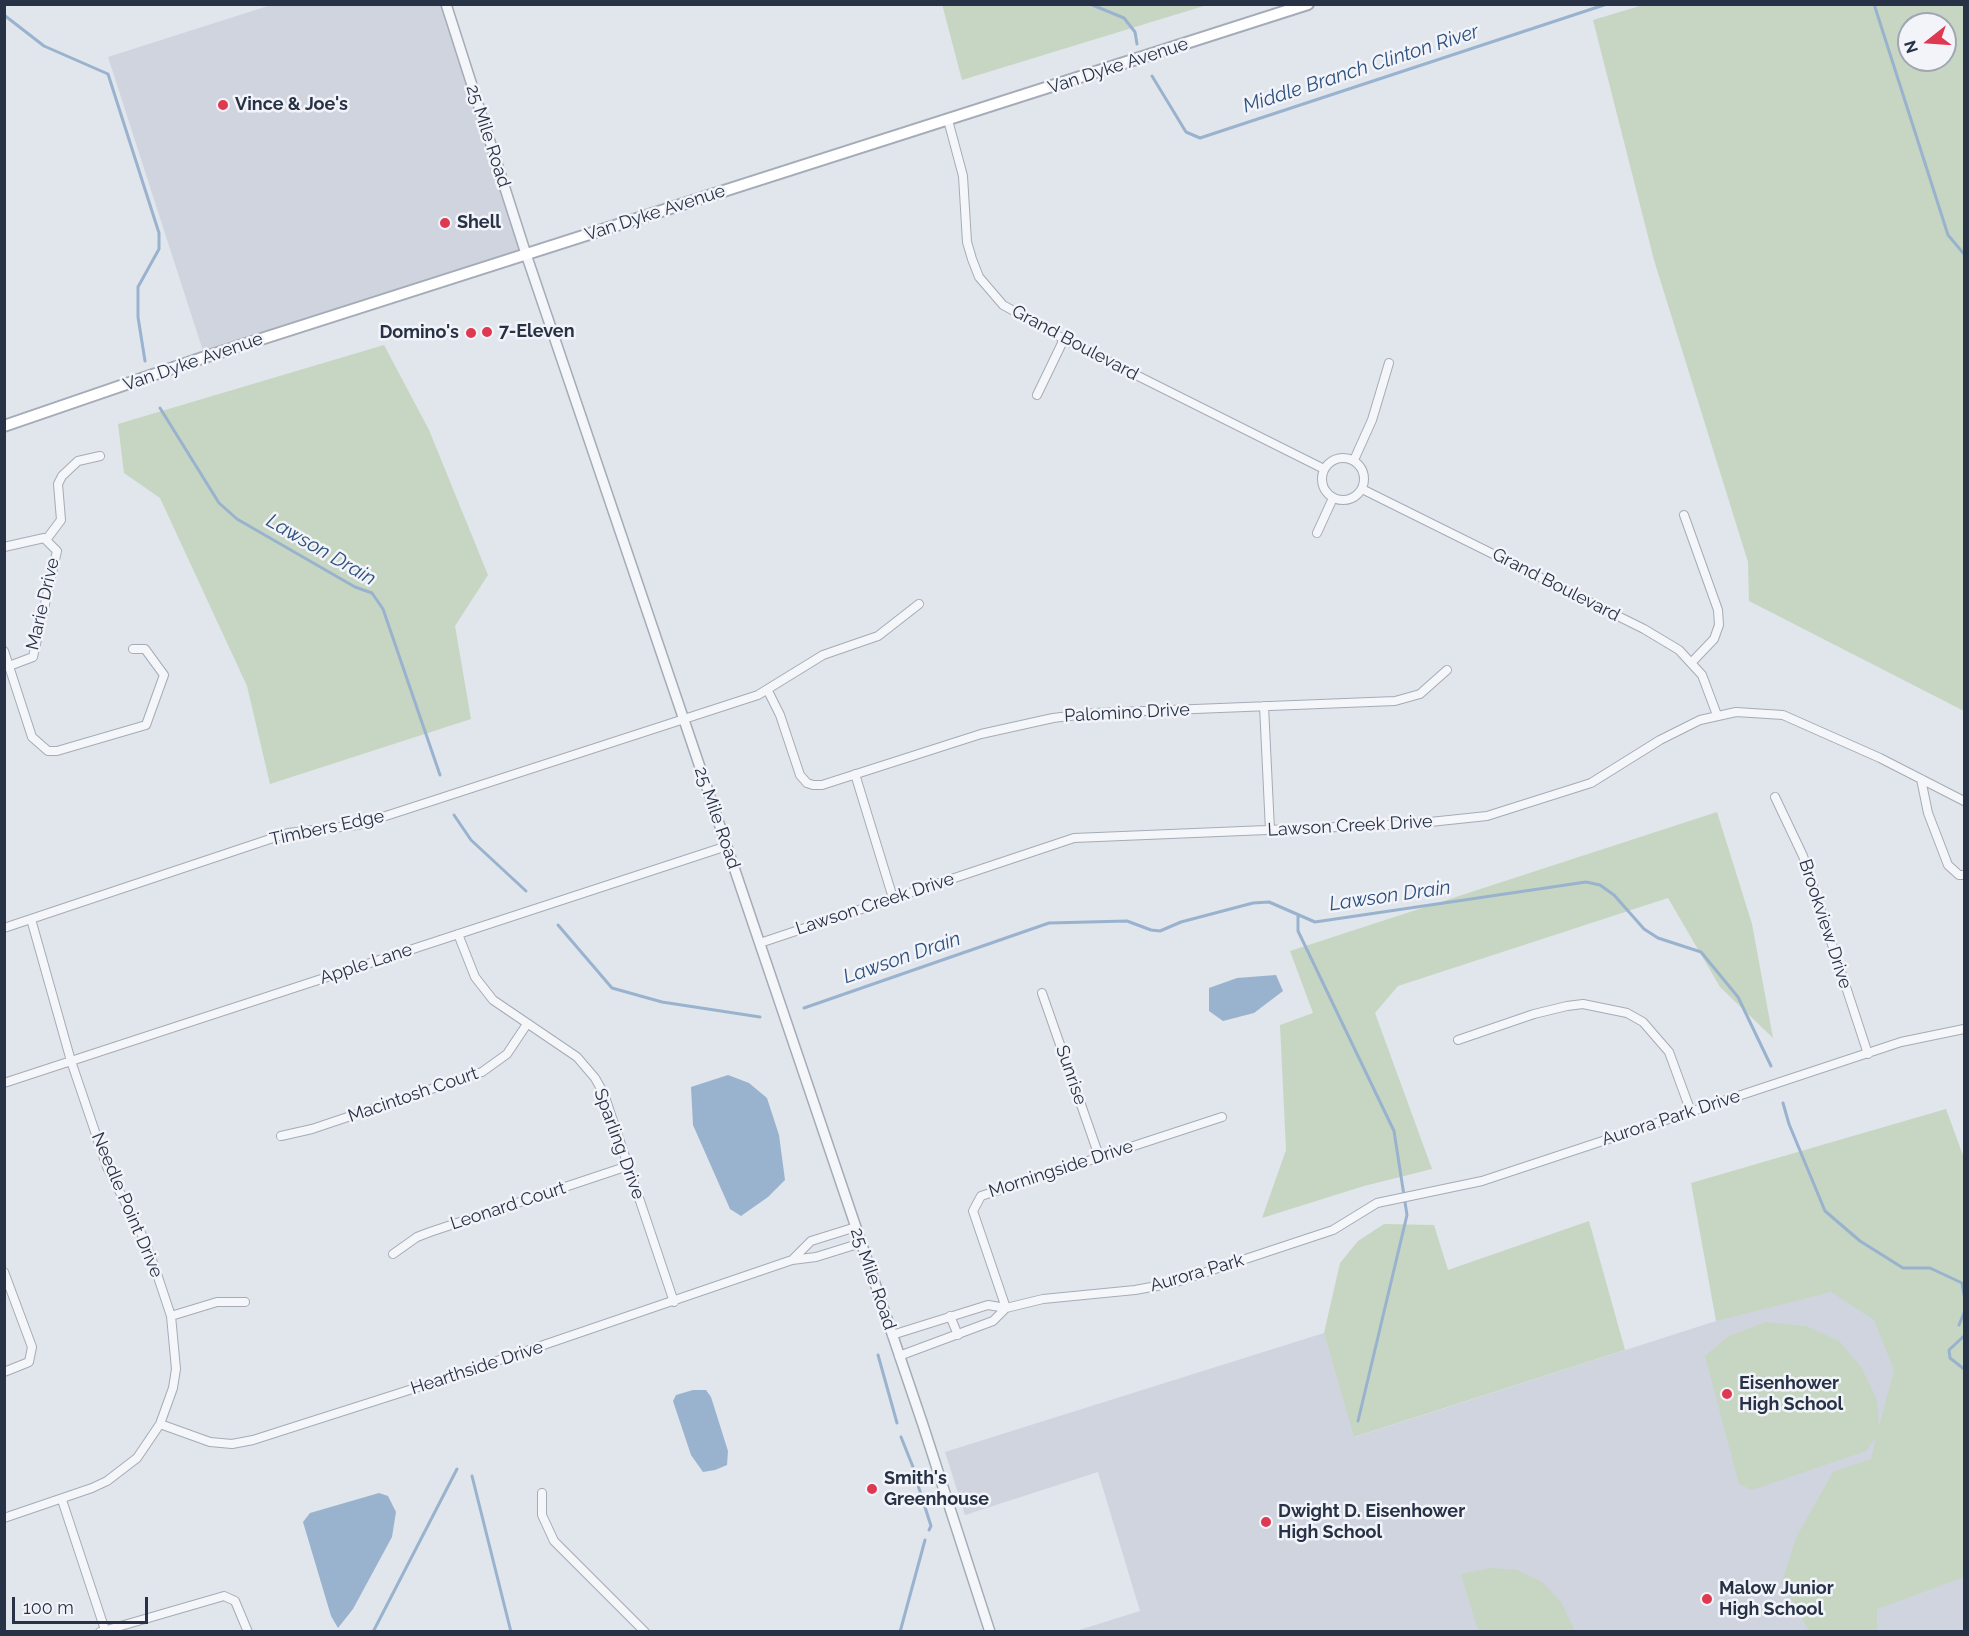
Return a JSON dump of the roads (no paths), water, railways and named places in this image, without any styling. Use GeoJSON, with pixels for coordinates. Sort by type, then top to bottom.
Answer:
{"type":"FeatureCollection","features":[{"type":"Feature","properties":{"kind":"main road","name":"Van Dyke Avenue"},"geometry":{"type":"LineString","coordinates":[[4,426],[205,357],[1308,4]]}},
{"type":"Feature","properties":{"kind":"street","name":"25 Mile Road"},"geometry":{"type":"LineString","coordinates":[[446,4],[526,254],[856,1227],[990,1632]]}},
{"type":"Feature","properties":{"kind":"street","name":"Grand Boulevard"},"geometry":{"type":"LineString","coordinates":[[948,120],[963,176],[967,242],[979,277],[1003,305],[1064,339],[1324,469]]}},
{"type":"Feature","properties":{"kind":"street"},"geometry":{"type":"LineString","coordinates":[[1036,395],[1064,339]]}},
{"type":"Feature","properties":{"kind":"street"},"geometry":{"type":"LineString","coordinates":[[1354,460],[1372,420],[1389,363]]}},
{"type":"Feature","properties":{"kind":"street"},"geometry":{"type":"LineString","coordinates":[[46,540],[60,520],[58,484],[62,476],[78,461],[100,456]]}},
{"type":"Feature","properties":{"kind":"street"},"geometry":{"type":"LineString","coordinates":[[1340,459],[1354,460],[1362,474],[1362,489],[1351,498],[1341,500],[1333,498],[1323,482],[1324,469],[1340,459]]}},
{"type":"Feature","properties":{"kind":"street","name":"Grand Boulevard"},"geometry":{"type":"LineString","coordinates":[[1362,489],[1644,629],[1679,650],[1692,662],[1711,694],[1717,715]]}},
{"type":"Feature","properties":{"kind":"street"},"geometry":{"type":"LineString","coordinates":[[1317,533],[1333,498]]}},
{"type":"Feature","properties":{"kind":"street"},"geometry":{"type":"LineString","coordinates":[[1684,515],[1718,610],[1719,625],[1714,639],[1692,662]]}},
{"type":"Feature","properties":{"kind":"street","name":"Marie Drive"},"geometry":{"type":"LineString","coordinates":[[4,548],[44,538],[57,551],[33,657],[9,666]]}},
{"type":"Feature","properties":{"kind":"street","name":"Timbers Edge"},"geometry":{"type":"LineString","coordinates":[[4,928],[288,833],[358,825],[768,691],[823,655],[878,636],[919,604]]}},
{"type":"Feature","properties":{"kind":"street"},"geometry":{"type":"LineString","coordinates":[[4,651],[32,737],[48,751],[57,751],[146,725],[164,675],[145,649],[133,649]]}},
{"type":"Feature","properties":{"kind":"street","name":"Palomino Drive"},"geometry":{"type":"LineString","coordinates":[[768,691],[780,715],[800,775],[807,783],[822,785],[981,734],[1053,718],[1095,713],[1409,699],[1429,687],[1447,670]]}},
{"type":"Feature","properties":{"kind":"street"},"geometry":{"type":"LineString","coordinates":[[1264,706],[1270,830]]}},
{"type":"Feature","properties":{"kind":"street","name":"Lawson Creek Drive"},"geometry":{"type":"LineString","coordinates":[[760,943],[1074,838],[1411,824],[1487,816],[1591,783],[1660,740],[1700,720],[1736,712],[1783,715],[1965,801]]}},
{"type":"Feature","properties":{"kind":"street"},"geometry":{"type":"LineString","coordinates":[[855,774],[893,898]]}},
{"type":"Feature","properties":{"kind":"street"},"geometry":{"type":"LineString","coordinates":[[1921,779],[1928,813],[1948,865],[1959,875],[1965,875]]}},
{"type":"Feature","properties":{"kind":"street","name":"Brookview Drive"},"geometry":{"type":"LineString","coordinates":[[1774,797],[1803,856],[1868,1054]]}},
{"type":"Feature","properties":{"kind":"street","name":"Apple Lane"},"geometry":{"type":"LineString","coordinates":[[4,1083],[727,846]]}},
{"type":"Feature","properties":{"kind":"street","name":"Needle Point Drive"},"geometry":{"type":"LineString","coordinates":[[4,1518],[62,1500],[107,1481],[137,1458],[160,1424],[176,1369],[171,1316],[144,1239],[107,1167],[71,1061],[31,920]]}},
{"type":"Feature","properties":{"kind":"street","name":"Sparling Drive"},"geometry":{"type":"LineString","coordinates":[[458,934],[470,968],[480,986],[493,1000],[577,1057],[587,1067],[604,1094],[674,1302]]}},
{"type":"Feature","properties":{"kind":"street","name":"Sunrise"},"geometry":{"type":"LineString","coordinates":[[1042,993],[1100,1156]]}},
{"type":"Feature","properties":{"kind":"street"},"geometry":{"type":"LineString","coordinates":[[1458,1040],[1511,1021],[1567,1006],[1594,1006],[1627,1013],[1643,1022],[1669,1052],[1691,1112]]}},
{"type":"Feature","properties":{"kind":"street","name":"Macintosh Court"},"geometry":{"type":"LineString","coordinates":[[281,1136],[334,1122],[482,1072],[507,1054],[527,1024]]}},
{"type":"Feature","properties":{"kind":"street","name":"Aurora Park Drive"},"geometry":{"type":"LineString","coordinates":[[1377,1203],[1482,1181],[1917,1037],[1965,1029]]}},
{"type":"Feature","properties":{"kind":"street","name":"Morningside Drive"},"geometry":{"type":"LineString","coordinates":[[1006,1308],[973,1211],[981,1196],[1222,1117]]}},
{"type":"Feature","properties":{"kind":"street","name":"Leonard Court"},"geometry":{"type":"LineString","coordinates":[[393,1254],[417,1236],[628,1166]]}},
{"type":"Feature","properties":{"kind":"street","name":"Aurora Park"},"geometry":{"type":"LineString","coordinates":[[892,1335],[988,1305],[1006,1308],[1043,1299],[1136,1290],[1173,1282],[1333,1230],[1377,1203]]}},
{"type":"Feature","properties":{"kind":"street","name":"Hearthside Drive"},"geometry":{"type":"LineString","coordinates":[[792,1260],[811,1241],[856,1227]]}},
{"type":"Feature","properties":{"kind":"street","name":"Hearthside Drive"},"geometry":{"type":"LineString","coordinates":[[160,1424],[210,1442],[232,1444],[253,1440],[674,1302],[792,1260],[816,1257],[861,1243]]}},
{"type":"Feature","properties":{"kind":"street"},"geometry":{"type":"LineString","coordinates":[[4,1272],[32,1347],[31,1358],[25,1365],[4,1372]]}},
{"type":"Feature","properties":{"kind":"street"},"geometry":{"type":"LineString","coordinates":[[171,1316],[217,1302],[245,1302]]}},
{"type":"Feature","properties":{"kind":"street","name":"Aurora Park"},"geometry":{"type":"LineString","coordinates":[[899,1356],[993,1321],[1006,1308]]}},
{"type":"Feature","properties":{"kind":"street"},"geometry":{"type":"LineString","coordinates":[[950,1316],[958,1335]]}},
{"type":"Feature","properties":{"kind":"street"},"geometry":{"type":"LineString","coordinates":[[542,1493],[542,1515],[554,1541],[645,1632]]}},
{"type":"Feature","properties":{"kind":"street"},"geometry":{"type":"LineString","coordinates":[[62,1500],[102,1631],[218,1596],[231,1597],[248,1632]]}},
{"type":"Feature","properties":{"kind":"water"},"geometry":{"type":"Polygon","coordinates":[[[1276,975],[1283,991],[1254,1013],[1223,1021],[1209,1011],[1209,988],[1237,978],[1276,975]]]}},
{"type":"Feature","properties":{"kind":"water"},"geometry":{"type":"Polygon","coordinates":[[[728,1075],[749,1083],[767,1098],[779,1135],[785,1180],[768,1197],[741,1216],[730,1209],[693,1125],[691,1087],[728,1075]]]}},
{"type":"Feature","properties":{"kind":"water"},"geometry":{"type":"Polygon","coordinates":[[[693,1390],[706,1390],[711,1397],[728,1451],[727,1465],[715,1470],[703,1472],[691,1455],[673,1401],[676,1395],[693,1390]]]}},
{"type":"Feature","properties":{"kind":"water"},"geometry":{"type":"Polygon","coordinates":[[[379,1493],[388,1496],[396,1512],[392,1537],[353,1609],[338,1628],[331,1616],[303,1522],[310,1513],[379,1493]]]}},
{"type":"Feature","properties":{"kind":"waterway","name":"Middle Branch Clinton River"},"geometry":{"type":"LineString","coordinates":[[1090,4],[1124,18],[1135,32],[1137,44]]}},
{"type":"Feature","properties":{"kind":"waterway","name":"Middle Branch Clinton River"},"geometry":{"type":"LineString","coordinates":[[1152,76],[1186,132],[1200,138],[1607,4]]}},
{"type":"Feature","properties":{"kind":"waterway"},"geometry":{"type":"LineString","coordinates":[[1874,4],[1948,235],[1964,254]]}},
{"type":"Feature","properties":{"kind":"waterway","name":"Lawson Drain"},"geometry":{"type":"LineString","coordinates":[[4,15],[44,46],[108,74],[159,233],[159,249],[138,287],[138,317],[145,361]]}},
{"type":"Feature","properties":{"kind":"waterway","name":"Lawson Drain"},"geometry":{"type":"LineString","coordinates":[[160,408],[219,503],[237,519],[355,587],[372,593],[383,609],[440,775]]}},
{"type":"Feature","properties":{"kind":"waterway","name":"Lawson Drain"},"geometry":{"type":"LineString","coordinates":[[454,815],[471,840],[526,891]]}},
{"type":"Feature","properties":{"kind":"waterway","name":"Lawson Drain"},"geometry":{"type":"LineString","coordinates":[[804,1008],[1049,923],[1127,921],[1160,931],[1181,922],[1253,903],[1269,902],[1315,922],[1586,882],[1600,885],[1614,895],[1644,929],[1658,938],[1701,952],[1738,997],[1771,1066]]}},
{"type":"Feature","properties":{"kind":"waterway"},"geometry":{"type":"LineString","coordinates":[[1298,916],[1298,931],[1394,1131],[1407,1215],[1358,1421]]}},
{"type":"Feature","properties":{"kind":"waterway","name":"Lawson Drain"},"geometry":{"type":"LineString","coordinates":[[558,925],[612,988],[662,1002],[760,1017]]}},
{"type":"Feature","properties":{"kind":"waterway","name":"Lawson Drain"},"geometry":{"type":"LineString","coordinates":[[1783,1103],[1789,1124],[1825,1211],[1860,1241],[1903,1268],[1930,1268],[1962,1283],[1964,1295]]}},
{"type":"Feature","properties":{"kind":"waterway","name":"Lawson Drain"},"geometry":{"type":"LineString","coordinates":[[1959,1325],[1964,1313]]}},
{"type":"Feature","properties":{"kind":"waterway","name":"Lawson Drain"},"geometry":{"type":"LineString","coordinates":[[1964,1336],[1949,1350],[1950,1358],[1964,1369]]}},
{"type":"Feature","properties":{"kind":"waterway"},"geometry":{"type":"LineString","coordinates":[[878,1355],[897,1423]]}},
{"type":"Feature","properties":{"kind":"waterway"},"geometry":{"type":"LineString","coordinates":[[901,1437],[913,1467]]}},
{"type":"Feature","properties":{"kind":"waterway"},"geometry":{"type":"LineString","coordinates":[[373,1632],[457,1469]]}},
{"type":"Feature","properties":{"kind":"waterway"},"geometry":{"type":"LineString","coordinates":[[472,1476],[511,1632]]}},
{"type":"Feature","properties":{"kind":"waterway"},"geometry":{"type":"LineString","coordinates":[[917,1482],[931,1526],[929,1530]]}},
{"type":"Feature","properties":{"kind":"waterway"},"geometry":{"type":"LineString","coordinates":[[900,1632],[925,1540]]}},
{"type":"Feature","properties":{"kind":"place","name":"Vince & Joe's"},"geometry":{"type":"Point","coordinates":[223,105]}},
{"type":"Feature","properties":{"kind":"place","name":"Shell"},"geometry":{"type":"Point","coordinates":[445,223]}},
{"type":"Feature","properties":{"kind":"place","name":"7-Eleven"},"geometry":{"type":"Point","coordinates":[487,332]}},
{"type":"Feature","properties":{"kind":"place","name":"Domino's"},"geometry":{"type":"Point","coordinates":[471,333]}},
{"type":"Feature","properties":{"kind":"place","name":"Eisenhower High School"},"geometry":{"type":"Point","coordinates":[1727,1394]}},
{"type":"Feature","properties":{"kind":"place","name":"Smith's Greenhouse"},"geometry":{"type":"Point","coordinates":[872,1489]}},
{"type":"Feature","properties":{"kind":"place","name":"Dwight D. Eisenhower High School"},"geometry":{"type":"Point","coordinates":[1266,1522]}},
{"type":"Feature","properties":{"kind":"place","name":"Malow Junior High School"},"geometry":{"type":"Point","coordinates":[1707,1599]}}]}
